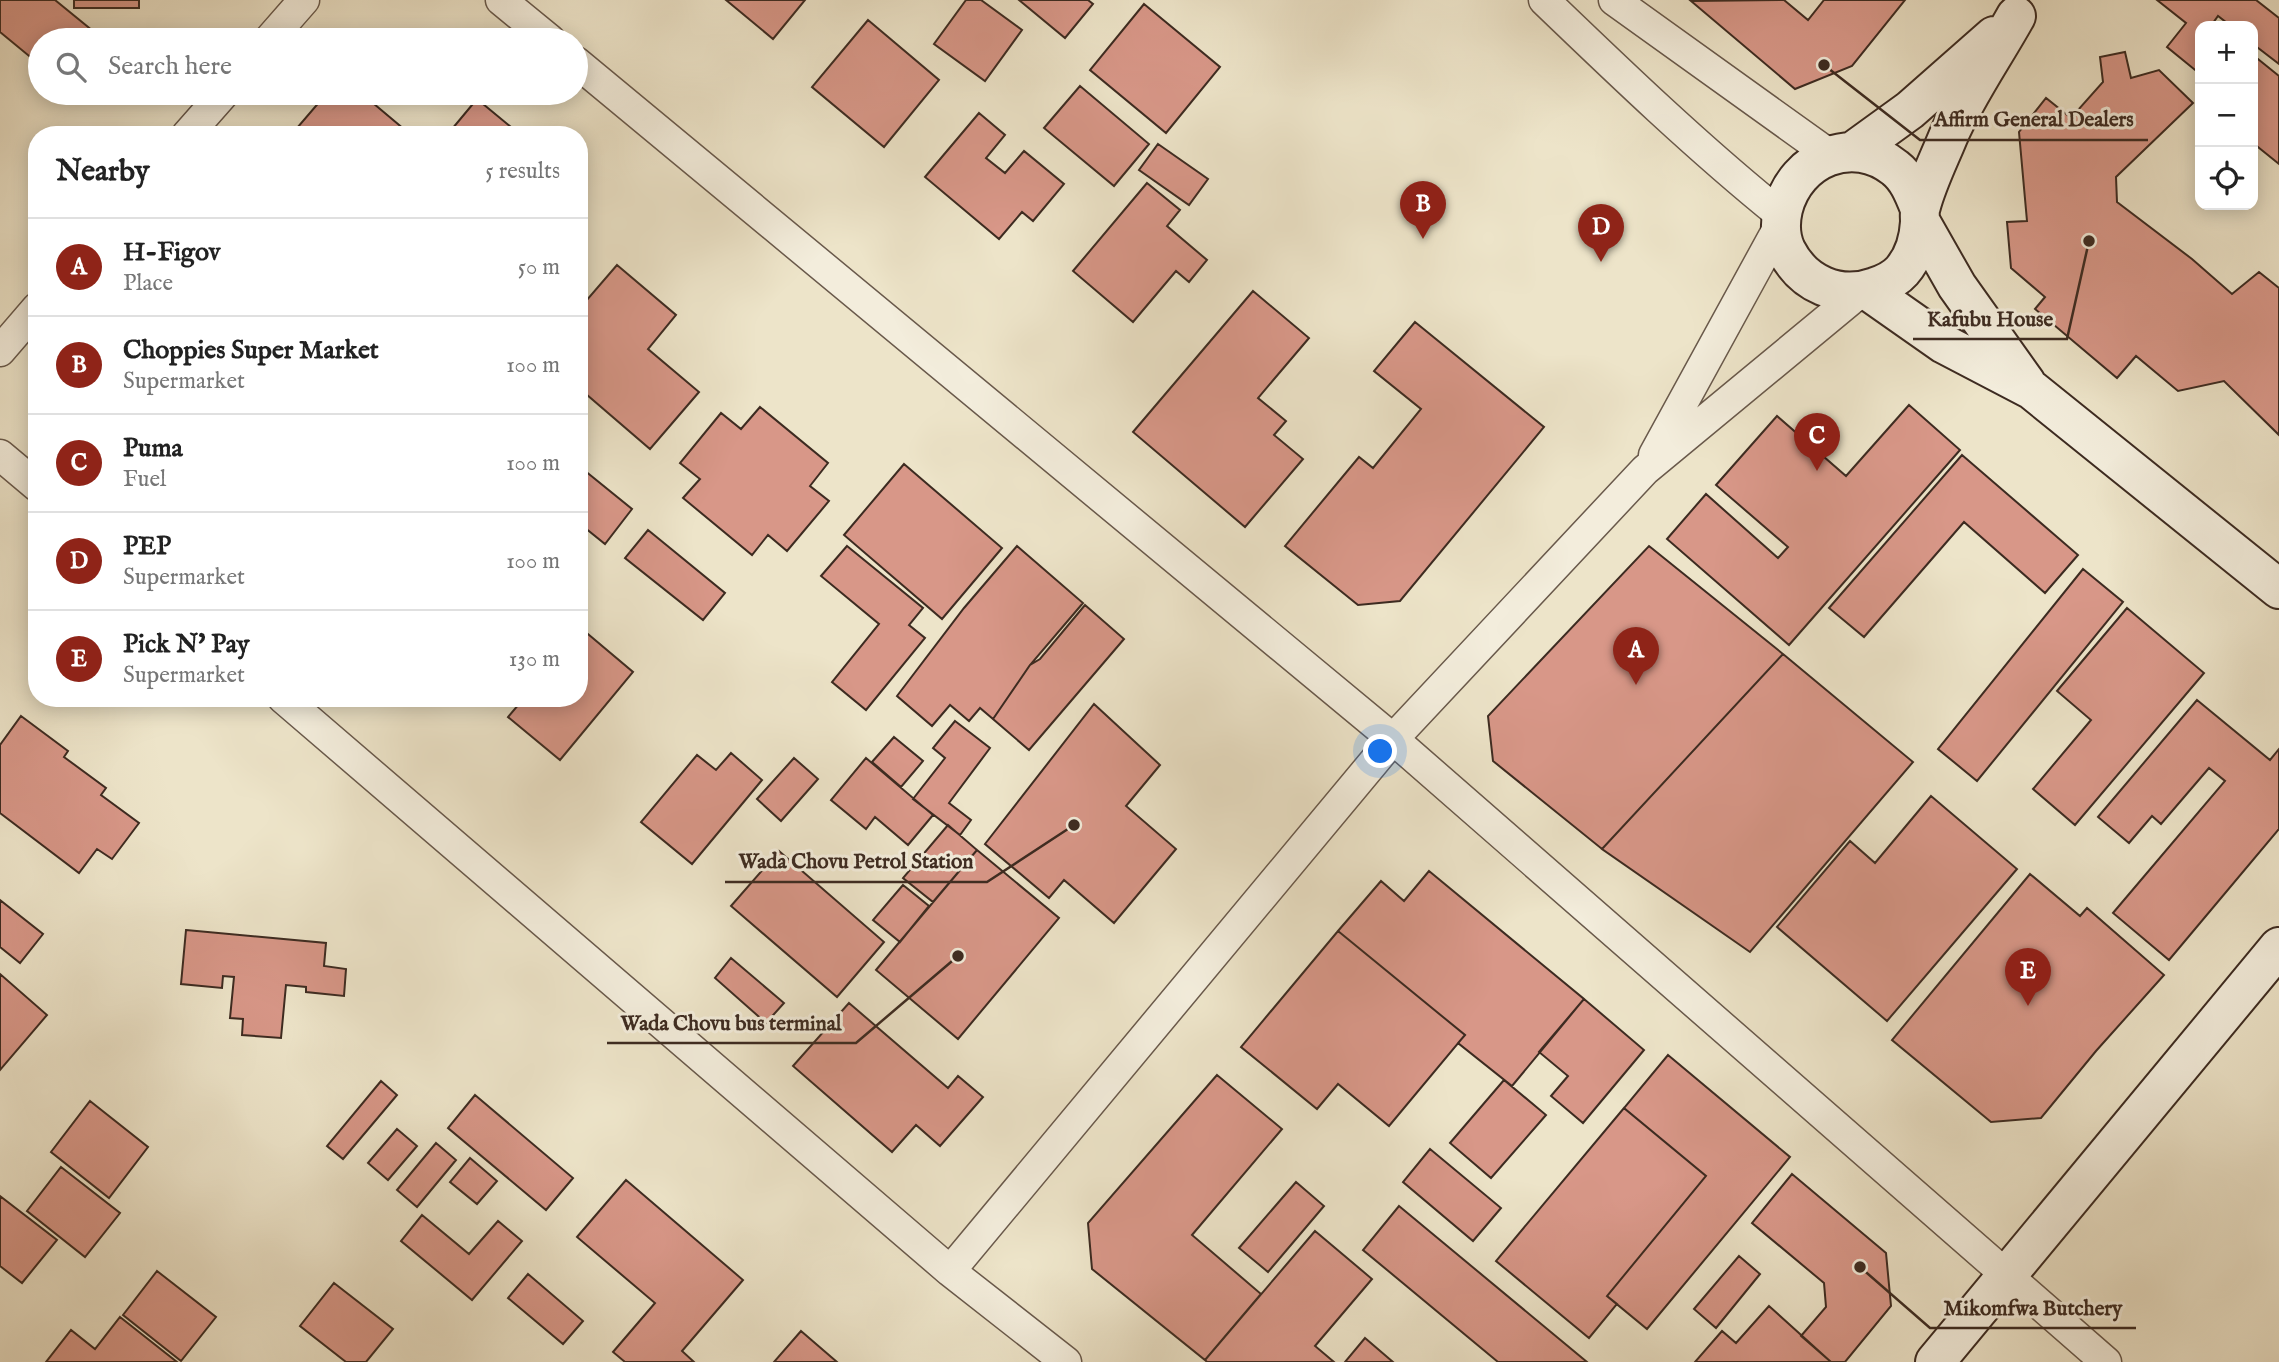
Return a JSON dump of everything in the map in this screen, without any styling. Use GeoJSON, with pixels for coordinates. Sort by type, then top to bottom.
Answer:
{"type":"FeatureCollection","features":[{"type":"Feature","properties":{"kind":"main road"},"geometry":{"type":"LineString","coordinates":[[2023,8],[1949,134],[1920,215],[1918,240],[1900,273],[1884,284],[1863,291],[1835,291],[1814,283],[1797,267],[1785,248],[1781,220],[1786,196],[1796,178],[1809,166],[1841,153],[1910,110],[2023,8]]}},
{"type":"Feature","properties":{"kind":"main road"},"geometry":{"type":"LineString","coordinates":[[1841,153],[1876,157],[1896,168],[1911,186],[1920,215],[1956,286],[2032,390]]}},
{"type":"Feature","properties":{"kind":"main road"},"geometry":{"type":"LineString","coordinates":[[1863,291],[1944,344],[2032,390],[2279,589]]}},
{"type":"Feature","properties":{"kind":"main road"},"geometry":{"type":"LineString","coordinates":[[1934,1362],[2279,947]]}},
{"type":"Feature","properties":{"kind":"street"},"geometry":{"type":"LineString","coordinates":[[280,28],[304,0]]}},
{"type":"Feature","properties":{"kind":"street"},"geometry":{"type":"LineString","coordinates":[[501,0],[535,28]]}},
{"type":"Feature","properties":{"kind":"street"},"geometry":{"type":"LineString","coordinates":[[1544,0],[1650,102],[1781,220],[1645,470]]}},
{"type":"Feature","properties":{"kind":"street"},"geometry":{"type":"LineString","coordinates":[[1614,0],[1841,153]]}},
{"type":"Feature","properties":{"kind":"street"},"geometry":{"type":"LineString","coordinates":[[588,72],[1393,739],[2106,1362]]}},
{"type":"Feature","properties":{"kind":"street"},"geometry":{"type":"LineString","coordinates":[[195,126],[213,105]]}},
{"type":"Feature","properties":{"kind":"street"},"geometry":{"type":"LineString","coordinates":[[950,1271],[1393,739],[1645,470],[1863,291]]}},
{"type":"Feature","properties":{"kind":"street"},"geometry":{"type":"LineString","coordinates":[[0,351],[28,318]]}},
{"type":"Feature","properties":{"kind":"street"},"geometry":{"type":"LineString","coordinates":[[0,455],[28,478]]}},
{"type":"Feature","properties":{"kind":"street"},"geometry":{"type":"LineString","coordinates":[[294,707],[950,1271],[1066,1362]]}},
{"type":"Feature","properties":{"kind":"building"},"geometry":{"type":"Polygon","coordinates":[[[0,0],[55,0],[89,28],[28,28],[28,55],[0,32],[0,0]]]}},
{"type":"Feature","properties":{"kind":"building"},"geometry":{"type":"Polygon","coordinates":[[[74,0],[139,0],[139,8],[74,8],[74,0]]]}},
{"type":"Feature","properties":{"kind":"building"},"geometry":{"type":"Polygon","coordinates":[[[726,0],[805,0],[773,39],[726,0]]]}},
{"type":"Feature","properties":{"kind":"building"},"geometry":{"type":"Polygon","coordinates":[[[966,0],[981,0],[1022,30],[985,81],[934,44],[966,0]]]}},
{"type":"Feature","properties":{"kind":"building"},"geometry":{"type":"Polygon","coordinates":[[[1019,0],[1088,0],[1093,4],[1065,38],[1019,0]]]}},
{"type":"Feature","properties":{"kind":"building"},"geometry":{"type":"Polygon","coordinates":[[[1784,0],[1808,20],[1824,0],[1905,0],[1852,66],[1795,89],[1691,1],[1784,0]]]}},
{"type":"Feature","properties":{"kind":"building"},"geometry":{"type":"Polygon","coordinates":[[[2157,0],[2256,0],[2279,18],[2279,64],[2258,48],[2258,21],[2224,21],[2218,16],[2214,21],[2195,21],[2195,70],[2167,47],[2186,23],[2157,0]]]}},
{"type":"Feature","properties":{"kind":"building"},"geometry":{"type":"Polygon","coordinates":[[[1144,4],[1220,67],[1166,133],[1090,70],[1144,4]]]}},
{"type":"Feature","properties":{"kind":"building"},"geometry":{"type":"Polygon","coordinates":[[[868,20],[939,80],[884,147],[812,87],[868,20]]]}},
{"type":"Feature","properties":{"kind":"building"},"geometry":{"type":"Polygon","coordinates":[[[2125,52],[2131,78],[2159,70],[2193,103],[2116,177],[2117,202],[2192,259],[2232,294],[2259,272],[2279,288],[2279,435],[2224,381],[2178,391],[2136,356],[2117,378],[2035,309],[2045,297],[2011,268],[2007,222],[2027,221],[2019,132],[2046,98],[2071,118],[2103,82],[2100,57],[2125,52]]]}},
{"type":"Feature","properties":{"kind":"building"},"geometry":{"type":"Polygon","coordinates":[[[2258,59],[2279,76],[2279,164],[2258,147],[2258,59]]]}},
{"type":"Feature","properties":{"kind":"building"},"geometry":{"type":"Polygon","coordinates":[[[1080,86],[1149,144],[1114,186],[1044,128],[1080,86]]]}},
{"type":"Feature","properties":{"kind":"building"},"geometry":{"type":"Polygon","coordinates":[[[317,105],[375,105],[400,126],[299,126],[317,105]]]}},
{"type":"Feature","properties":{"kind":"building"},"geometry":{"type":"Polygon","coordinates":[[[472,105],[484,105],[510,126],[454,126],[472,105]]]}},
{"type":"Feature","properties":{"kind":"building"},"geometry":{"type":"Polygon","coordinates":[[[979,113],[1005,135],[986,158],[1005,173],[1024,151],[1064,184],[1033,221],[1022,212],[999,239],[925,177],[979,113]]]}},
{"type":"Feature","properties":{"kind":"building"},"geometry":{"type":"Polygon","coordinates":[[[1158,144],[1208,179],[1189,205],[1139,170],[1158,144]]]}},
{"type":"Feature","properties":{"kind":"building"},"geometry":{"type":"Polygon","coordinates":[[[1147,183],[1180,210],[1167,226],[1207,260],[1189,282],[1176,271],[1133,322],[1073,271],[1147,183]]]}},
{"type":"Feature","properties":{"kind":"building"},"geometry":{"type":"Polygon","coordinates":[[[617,265],[676,315],[648,349],[699,392],[650,449],[588,396],[588,299],[617,265]]]}},
{"type":"Feature","properties":{"kind":"building"},"geometry":{"type":"Polygon","coordinates":[[[1253,291],[1309,338],[1258,398],[1286,421],[1274,435],[1303,459],[1245,527],[1133,432],[1253,291]]]}},
{"type":"Feature","properties":{"kind":"building"},"geometry":{"type":"Polygon","coordinates":[[[1415,322],[1544,427],[1400,601],[1358,605],[1285,546],[1359,457],[1373,468],[1421,409],[1374,371],[1415,322]]]}},
{"type":"Feature","properties":{"kind":"building"},"geometry":{"type":"Polygon","coordinates":[[[1909,405],[1960,450],[1789,645],[1667,539],[1706,494],[1778,558],[1788,547],[1716,485],[1777,416],[1846,476],[1909,405]]]}},
{"type":"Feature","properties":{"kind":"building"},"geometry":{"type":"Polygon","coordinates":[[[760,407],[828,463],[810,486],[829,501],[787,551],[768,535],[752,555],[683,498],[700,479],[680,463],[721,413],[741,429],[760,407]]]}},
{"type":"Feature","properties":{"kind":"building"},"geometry":{"type":"Polygon","coordinates":[[[1962,455],[2078,555],[2045,593],[1964,522],[1864,637],[1829,608],[1962,455]]]}},
{"type":"Feature","properties":{"kind":"building"},"geometry":{"type":"Polygon","coordinates":[[[904,464],[1002,548],[942,619],[844,535],[904,464]]]}},
{"type":"Feature","properties":{"kind":"building"},"geometry":{"type":"Polygon","coordinates":[[[588,473],[632,509],[605,544],[588,530],[588,473]]]}},
{"type":"Feature","properties":{"kind":"building"},"geometry":{"type":"Polygon","coordinates":[[[648,530],[725,593],[703,620],[625,558],[648,530]]]}},
{"type":"Feature","properties":{"kind":"building"},"geometry":{"type":"Polygon","coordinates":[[[847,546],[923,608],[909,625],[925,638],[866,710],[832,682],[879,624],[821,576],[847,546]]]}},
{"type":"Feature","properties":{"kind":"building"},"geometry":{"type":"Polygon","coordinates":[[[1017,546],[1083,603],[1030,665],[993,719],[980,708],[969,721],[950,705],[932,726],[897,696],[964,608],[1017,546]]]}},
{"type":"Feature","properties":{"kind":"building"},"geometry":{"type":"Polygon","coordinates":[[[1649,546],[1783,654],[1602,849],[1493,761],[1488,716],[1649,546]]]}},
{"type":"Feature","properties":{"kind":"building"},"geometry":{"type":"Polygon","coordinates":[[[2083,569],[2123,602],[1977,781],[1938,749],[2083,569]]]}},
{"type":"Feature","properties":{"kind":"building"},"geometry":{"type":"Polygon","coordinates":[[[1085,605],[1124,639],[1029,750],[993,719],[1030,665],[1040,659],[1085,605]]]}},
{"type":"Feature","properties":{"kind":"building"},"geometry":{"type":"Polygon","coordinates":[[[2127,608],[2204,673],[2075,825],[2033,789],[2091,720],[2057,691],[2127,608]]]}},
{"type":"Feature","properties":{"kind":"building"},"geometry":{"type":"Polygon","coordinates":[[[588,634],[633,672],[560,760],[508,717],[516,707],[588,707],[588,634]]]}},
{"type":"Feature","properties":{"kind":"building"},"geometry":{"type":"Polygon","coordinates":[[[1783,654],[1913,762],[1750,952],[1602,849],[1783,654]]]}},
{"type":"Feature","properties":{"kind":"building"},"geometry":{"type":"Polygon","coordinates":[[[2197,700],[2270,760],[2279,749],[2279,829],[2169,960],[2113,913],[2225,781],[2209,768],[2161,824],[2152,816],[2129,843],[2098,817],[2197,700]]]}},
{"type":"Feature","properties":{"kind":"building"},"geometry":{"type":"Polygon","coordinates":[[[1094,704],[1160,765],[1126,806],[1176,849],[1114,923],[1064,880],[1049,898],[985,844],[1094,704]]]}},
{"type":"Feature","properties":{"kind":"building"},"geometry":{"type":"Polygon","coordinates":[[[21,716],[68,751],[64,757],[106,788],[101,795],[139,823],[112,859],[97,849],[79,873],[0,813],[0,745],[21,716]]]}},
{"type":"Feature","properties":{"kind":"building"},"geometry":{"type":"Polygon","coordinates":[[[955,721],[990,748],[949,803],[971,820],[960,835],[913,799],[945,758],[933,748],[955,721]]]}},
{"type":"Feature","properties":{"kind":"building"},"geometry":{"type":"Polygon","coordinates":[[[894,737],[923,761],[901,787],[872,762],[894,737]]]}},
{"type":"Feature","properties":{"kind":"building"},"geometry":{"type":"Polygon","coordinates":[[[731,753],[762,780],[692,864],[641,822],[697,755],[716,770],[731,753]]]}},
{"type":"Feature","properties":{"kind":"building"},"geometry":{"type":"Polygon","coordinates":[[[794,758],[818,779],[781,821],[757,799],[794,758]]]}},
{"type":"Feature","properties":{"kind":"building"},"geometry":{"type":"Polygon","coordinates":[[[866,758],[933,815],[908,845],[875,817],[866,829],[831,800],[866,758]]]}},
{"type":"Feature","properties":{"kind":"building"},"geometry":{"type":"Polygon","coordinates":[[[1931,796],[2017,869],[1887,1021],[1777,927],[1850,841],[1875,863],[1931,796]]]}},
{"type":"Feature","properties":{"kind":"building"},"geometry":{"type":"Polygon","coordinates":[[[948,825],[977,850],[933,902],[903,878],[948,825]]]}},
{"type":"Feature","properties":{"kind":"building"},"geometry":{"type":"Polygon","coordinates":[[[977,850],[1059,918],[958,1039],[876,970],[977,850]]]}},
{"type":"Feature","properties":{"kind":"building"},"geometry":{"type":"Polygon","coordinates":[[[779,851],[884,942],[837,997],[731,906],[779,851]]]}},
{"type":"Feature","properties":{"kind":"building"},"geometry":{"type":"Polygon","coordinates":[[[1429,871],[1584,999],[1512,1086],[1458,1043],[1465,1035],[1338,931],[1381,881],[1404,901],[1429,871]]]}},
{"type":"Feature","properties":{"kind":"building"},"geometry":{"type":"Polygon","coordinates":[[[2030,874],[2080,916],[2087,908],[2164,975],[2041,1118],[1991,1122],[1892,1040],[2030,874]]]}},
{"type":"Feature","properties":{"kind":"building"},"geometry":{"type":"Polygon","coordinates":[[[903,885],[929,906],[900,942],[873,920],[903,885]]]}},
{"type":"Feature","properties":{"kind":"building"},"geometry":{"type":"Polygon","coordinates":[[[0,900],[43,934],[20,963],[0,947],[0,900]]]}},
{"type":"Feature","properties":{"kind":"building"},"geometry":{"type":"Polygon","coordinates":[[[186,930],[326,943],[324,966],[346,969],[344,996],[306,992],[306,987],[286,985],[281,1038],[242,1035],[243,1019],[230,1018],[234,977],[223,976],[222,988],[181,984],[186,930]]]}},
{"type":"Feature","properties":{"kind":"building"},"geometry":{"type":"Polygon","coordinates":[[[1338,931],[1465,1035],[1389,1126],[1338,1084],[1317,1109],[1241,1047],[1338,931]]]}},
{"type":"Feature","properties":{"kind":"building"},"geometry":{"type":"Polygon","coordinates":[[[731,958],[784,1003],[766,1023],[715,978],[731,958]]]}},
{"type":"Feature","properties":{"kind":"building"},"geometry":{"type":"Polygon","coordinates":[[[0,974],[47,1015],[0,1070],[0,974]]]}},
{"type":"Feature","properties":{"kind":"building"},"geometry":{"type":"Polygon","coordinates":[[[1584,999],[1644,1050],[1583,1123],[1551,1096],[1568,1076],[1539,1052],[1584,999]]]}},
{"type":"Feature","properties":{"kind":"building"},"geometry":{"type":"Polygon","coordinates":[[[849,1003],[948,1088],[958,1076],[983,1097],[940,1146],[916,1125],[892,1152],[793,1066],[849,1003]]]}},
{"type":"Feature","properties":{"kind":"building"},"geometry":{"type":"Polygon","coordinates":[[[1668,1055],[1790,1157],[1647,1329],[1607,1296],[1706,1176],[1624,1108],[1668,1055]]]}},
{"type":"Feature","properties":{"kind":"building"},"geometry":{"type":"Polygon","coordinates":[[[1217,1075],[1282,1129],[1192,1235],[1261,1294],[1205,1360],[1092,1269],[1088,1223],[1217,1075]]]}},
{"type":"Feature","properties":{"kind":"building"},"geometry":{"type":"Polygon","coordinates":[[[1504,1080],[1546,1115],[1491,1178],[1450,1143],[1504,1080]]]}},
{"type":"Feature","properties":{"kind":"building"},"geometry":{"type":"Polygon","coordinates":[[[381,1081],[397,1095],[343,1159],[327,1146],[381,1081]]]}},
{"type":"Feature","properties":{"kind":"building"},"geometry":{"type":"Polygon","coordinates":[[[475,1095],[573,1178],[546,1210],[448,1128],[475,1095]]]}},
{"type":"Feature","properties":{"kind":"building"},"geometry":{"type":"Polygon","coordinates":[[[90,1101],[148,1147],[109,1198],[51,1152],[90,1101]]]}},
{"type":"Feature","properties":{"kind":"building"},"geometry":{"type":"Polygon","coordinates":[[[1624,1108],[1706,1176],[1607,1296],[1617,1304],[1589,1338],[1496,1261],[1624,1108]]]}},
{"type":"Feature","properties":{"kind":"building"},"geometry":{"type":"Polygon","coordinates":[[[397,1129],[417,1146],[388,1180],[368,1163],[397,1129]]]}},
{"type":"Feature","properties":{"kind":"building"},"geometry":{"type":"Polygon","coordinates":[[[436,1143],[456,1160],[417,1207],[397,1190],[436,1143]]]}},
{"type":"Feature","properties":{"kind":"building"},"geometry":{"type":"Polygon","coordinates":[[[1430,1149],[1501,1208],[1473,1241],[1403,1182],[1430,1149]]]}},
{"type":"Feature","properties":{"kind":"building"},"geometry":{"type":"Polygon","coordinates":[[[470,1158],[497,1181],[477,1204],[450,1182],[470,1158]]]}},
{"type":"Feature","properties":{"kind":"building"},"geometry":{"type":"Polygon","coordinates":[[[61,1167],[120,1213],[85,1257],[27,1211],[61,1167]]]}},
{"type":"Feature","properties":{"kind":"building"},"geometry":{"type":"Polygon","coordinates":[[[1792,1174],[1886,1253],[1891,1306],[1845,1362],[1831,1362],[1801,1336],[1826,1307],[1824,1283],[1752,1223],[1792,1174]]]}},
{"type":"Feature","properties":{"kind":"building"},"geometry":{"type":"Polygon","coordinates":[[[626,1180],[743,1280],[682,1351],[694,1362],[625,1362],[613,1352],[655,1303],[577,1237],[626,1180]]]}},
{"type":"Feature","properties":{"kind":"building"},"geometry":{"type":"Polygon","coordinates":[[[1296,1182],[1324,1206],[1268,1272],[1239,1248],[1296,1182]]]}},
{"type":"Feature","properties":{"kind":"building"},"geometry":{"type":"Polygon","coordinates":[[[0,1196],[57,1240],[22,1283],[0,1266],[0,1196]]]}},
{"type":"Feature","properties":{"kind":"building"},"geometry":{"type":"Polygon","coordinates":[[[1399,1206],[1587,1362],[1498,1362],[1363,1250],[1399,1206]]]}},
{"type":"Feature","properties":{"kind":"building"},"geometry":{"type":"Polygon","coordinates":[[[422,1215],[469,1254],[498,1221],[522,1241],[472,1300],[401,1241],[422,1215]]]}},
{"type":"Feature","properties":{"kind":"building"},"geometry":{"type":"Polygon","coordinates":[[[1315,1231],[1372,1279],[1315,1346],[1334,1362],[1207,1362],[1205,1360],[1315,1231]]]}},
{"type":"Feature","properties":{"kind":"building"},"geometry":{"type":"Polygon","coordinates":[[[1739,1256],[1760,1274],[1716,1328],[1694,1309],[1739,1256]]]}},
{"type":"Feature","properties":{"kind":"building"},"geometry":{"type":"Polygon","coordinates":[[[157,1271],[216,1317],[181,1361],[123,1315],[157,1271]]]}},
{"type":"Feature","properties":{"kind":"building"},"geometry":{"type":"Polygon","coordinates":[[[528,1274],[583,1321],[563,1344],[508,1298],[528,1274]]]}},
{"type":"Feature","properties":{"kind":"building"},"geometry":{"type":"Polygon","coordinates":[[[334,1283],[393,1329],[366,1362],[346,1362],[300,1326],[334,1283]]]}},
{"type":"Feature","properties":{"kind":"building"},"geometry":{"type":"Polygon","coordinates":[[[1769,1306],[1831,1362],[1695,1362],[1722,1331],[1736,1343],[1769,1306]]]}},
{"type":"Feature","properties":{"kind":"building"},"geometry":{"type":"Polygon","coordinates":[[[120,1317],[177,1362],[46,1362],[71,1330],[95,1349],[120,1317]]]}},
{"type":"Feature","properties":{"kind":"building"},"geometry":{"type":"Polygon","coordinates":[[[801,1331],[837,1362],[774,1362],[801,1331]]]}},
{"type":"Feature","properties":{"kind":"building"},"geometry":{"type":"Polygon","coordinates":[[[1365,1338],[1393,1362],[1345,1362],[1365,1338]]]}},
{"type":"Feature","properties":{"kind":"place","name":"Affirm General Dealers"},"geometry":{"type":"Point","coordinates":[1824,65]}},
{"type":"Feature","properties":{"kind":"place","name":"Choppies Super Market"},"geometry":{"type":"Point","coordinates":[1423,239]}},
{"type":"Feature","properties":{"kind":"place","name":"Kafubu House"},"geometry":{"type":"Point","coordinates":[2089,241]}},
{"type":"Feature","properties":{"kind":"place","name":"PEP"},"geometry":{"type":"Point","coordinates":[1601,262]}},
{"type":"Feature","properties":{"kind":"place","name":"Puma"},"geometry":{"type":"Point","coordinates":[1817,471]}},
{"type":"Feature","properties":{"kind":"place","name":"H-Figov"},"geometry":{"type":"Point","coordinates":[1636,685]}},
{"type":"Feature","properties":{"kind":"place","name":"Wada Chovu Petrol Station"},"geometry":{"type":"Point","coordinates":[1074,825]}},
{"type":"Feature","properties":{"kind":"place","name":"Wada Chovu bus terminal"},"geometry":{"type":"Point","coordinates":[958,956]}},
{"type":"Feature","properties":{"kind":"place","name":"Pick N' Pay"},"geometry":{"type":"Point","coordinates":[2028,1006]}},
{"type":"Feature","properties":{"kind":"place","name":"Mikomfwa Butchery"},"geometry":{"type":"Point","coordinates":[1860,1267]}}]}
